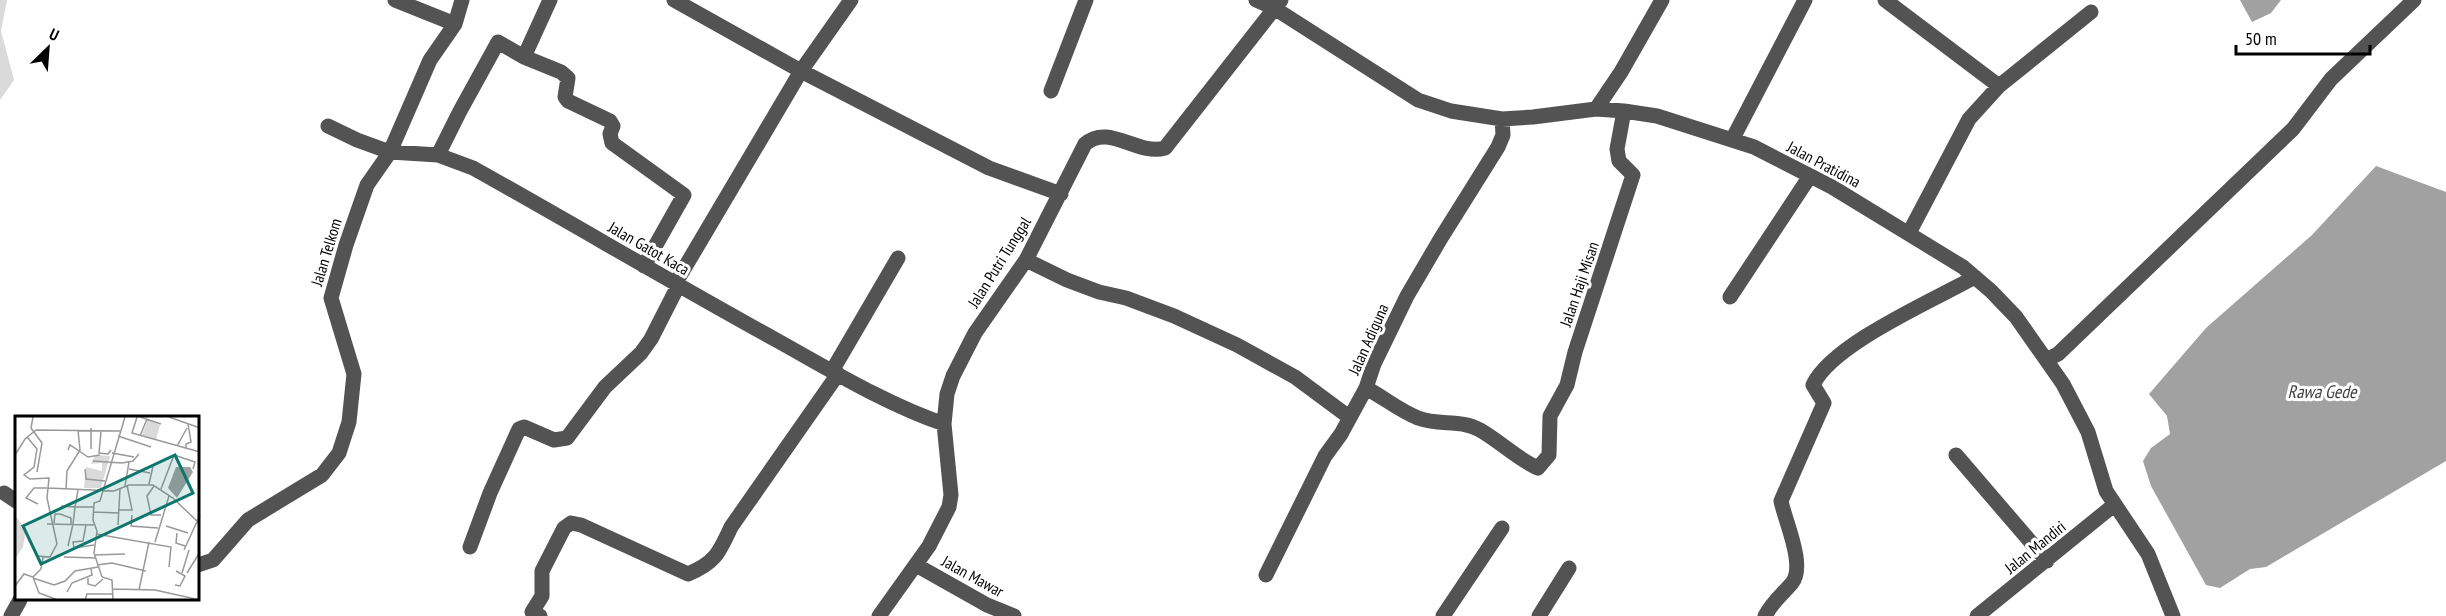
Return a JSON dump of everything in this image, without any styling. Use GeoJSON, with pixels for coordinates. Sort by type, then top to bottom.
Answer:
{"type":"FeatureCollection","features":[{"type":"Feature","properties":{"kind":"street"},"geometry":{"type":"LineString","coordinates":[[395,0],[455,24]]}},
{"type":"Feature","properties":{"kind":"street","name":"Jalan Telkom"},"geometry":{"type":"LineString","coordinates":[[200,564],[213,560],[248,520],[322,475],[339,453],[349,422],[354,374],[331,298],[366,185],[390,152],[430,60],[455,24],[462,0]]}},
{"type":"Feature","properties":{"kind":"street"},"geometry":{"type":"LineString","coordinates":[[524,57],[550,0]]}},
{"type":"Feature","properties":{"kind":"street"},"geometry":{"type":"LineString","coordinates":[[674,0],[801,71],[887,113],[989,168],[1061,194]]}},
{"type":"Feature","properties":{"kind":"street"},"geometry":{"type":"LineString","coordinates":[[470,547],[490,493],[519,429],[524,428],[554,440],[567,438],[605,387],[641,353],[651,339],[676,285],[801,71],[851,0]]}},
{"type":"Feature","properties":{"kind":"street"},"geometry":{"type":"LineString","coordinates":[[1050,91],[1086,0]]}},
{"type":"Feature","properties":{"kind":"street"},"geometry":{"type":"LineString","coordinates":[[1256,0],[1278,4]]}},
{"type":"Feature","properties":{"kind":"street"},"geometry":{"type":"LineString","coordinates":[[1596,109],[1625,65],[1662,0]]}},
{"type":"Feature","properties":{"kind":"street"},"geometry":{"type":"LineString","coordinates":[[1732,140],[1805,0]]}},
{"type":"Feature","properties":{"kind":"street"},"geometry":{"type":"LineString","coordinates":[[1885,0],[1999,86]]}},
{"type":"Feature","properties":{"kind":"street"},"geometry":{"type":"LineString","coordinates":[[2046,360],[2058,354],[2293,129],[2331,79],[2414,0]]}},
{"type":"Feature","properties":{"kind":"street","name":"Jalan Pratidina"},"geometry":{"type":"LineString","coordinates":[[1278,4],[1418,100],[1451,111],[1502,118],[1533,117],[1596,109],[1624,111],[1657,116],[1754,147],[1810,176],[1909,233],[1975,277],[2016,317],[2079,411],[2088,432],[2106,491],[2148,554],[2173,616]]}},
{"type":"Feature","properties":{"kind":"street","name":"Jalan Putri Tunggal"},"geometry":{"type":"LineString","coordinates":[[879,616],[936,534],[949,507],[951,495],[944,424],[947,394],[964,352],[1026,260],[1085,144],[1092,138],[1106,136],[1149,150],[1165,148],[1278,4]]}},
{"type":"Feature","properties":{"kind":"street"},"geometry":{"type":"LineString","coordinates":[[1909,233],[1969,118],[1999,86],[2091,12]]}},
{"type":"Feature","properties":{"kind":"street"},"geometry":{"type":"LineString","coordinates":[[438,155],[498,42],[524,57],[561,72],[568,78],[565,97],[610,121],[613,126],[610,134],[612,143],[684,195],[644,266]]}},
{"type":"Feature","properties":{"kind":"street","name":"Jalan Haji Misan"},"geometry":{"type":"LineString","coordinates":[[1366,388],[1417,418],[1438,424],[1461,423],[1480,430],[1527,463],[1538,468],[1550,455],[1550,416],[1567,385],[1575,352],[1633,175],[1619,160],[1617,148],[1624,111]]}},
{"type":"Feature","properties":{"kind":"street","name":"Jalan Adiguna"},"geometry":{"type":"LineString","coordinates":[[1266,575],[1312,480],[1366,388],[1388,335],[1412,288],[1498,147],[1503,135],[1502,118]]}},
{"type":"Feature","properties":{"kind":"street","name":"Jalan Gatot Kaca"},"geometry":{"type":"LineString","coordinates":[[328,126],[390,152],[438,155],[474,168],[676,285],[835,372],[904,409],[944,424]]}},
{"type":"Feature","properties":{"kind":"street"},"geometry":{"type":"LineString","coordinates":[[1730,297],[1810,176]]}},
{"type":"Feature","properties":{"kind":"street"},"geometry":{"type":"LineString","coordinates":[[536,614],[542,596],[542,571],[564,528],[571,523],[581,525],[688,574],[705,567],[718,555],[731,527],[835,372],[898,258]]}},
{"type":"Feature","properties":{"kind":"street"},"geometry":{"type":"LineString","coordinates":[[1026,260],[1067,280],[1174,316],[1237,345],[1295,377],[1349,417]]}},
{"type":"Feature","properties":{"kind":"street"},"geometry":{"type":"LineString","coordinates":[[1765,616],[1773,601],[1794,581],[1797,556],[1781,501],[1824,403],[1813,385],[1818,375],[1845,349],[1975,277]]}},
{"type":"Feature","properties":{"kind":"street"},"geometry":{"type":"LineString","coordinates":[[1956,455],[2047,561]]}},
{"type":"Feature","properties":{"kind":"street","name":"Jalan Mandiri"},"geometry":{"type":"LineString","coordinates":[[1977,616],[2114,505]]}},
{"type":"Feature","properties":{"kind":"street"},"geometry":{"type":"LineString","coordinates":[[1443,616],[1502,528]]}},
{"type":"Feature","properties":{"kind":"street","name":"Jalan Mawar"},"geometry":{"type":"LineString","coordinates":[[916,565],[987,605],[1014,616]]}},
{"type":"Feature","properties":{"kind":"street"},"geometry":{"type":"LineString","coordinates":[[1539,616],[1569,568]]}},
{"type":"Feature","properties":{"kind":"street"},"geometry":{"type":"LineString","coordinates":[[11,616],[19,601]]}},
{"type":"Feature","properties":{"kind":"shaded area"},"geometry":{"type":"Polygon","coordinates":[[[0,0],[7,0],[1,31],[14,80],[0,100],[0,0]]]}},
{"type":"Feature","properties":{"kind":"water"},"geometry":{"type":"Polygon","coordinates":[[[2240,0],[2281,0],[2271,13],[2252,22],[2240,0]]]}},
{"type":"Feature","properties":{"kind":"water","name":"Rawa Gede"},"geometry":{"type":"Polygon","coordinates":[[[2376,166],[2446,192],[2446,461],[2266,567],[2250,569],[2220,588],[2206,585],[2151,486],[2143,461],[2151,448],[2170,434],[2167,416],[2149,394],[2206,328],[2312,235],[2376,166]]]}}]}
